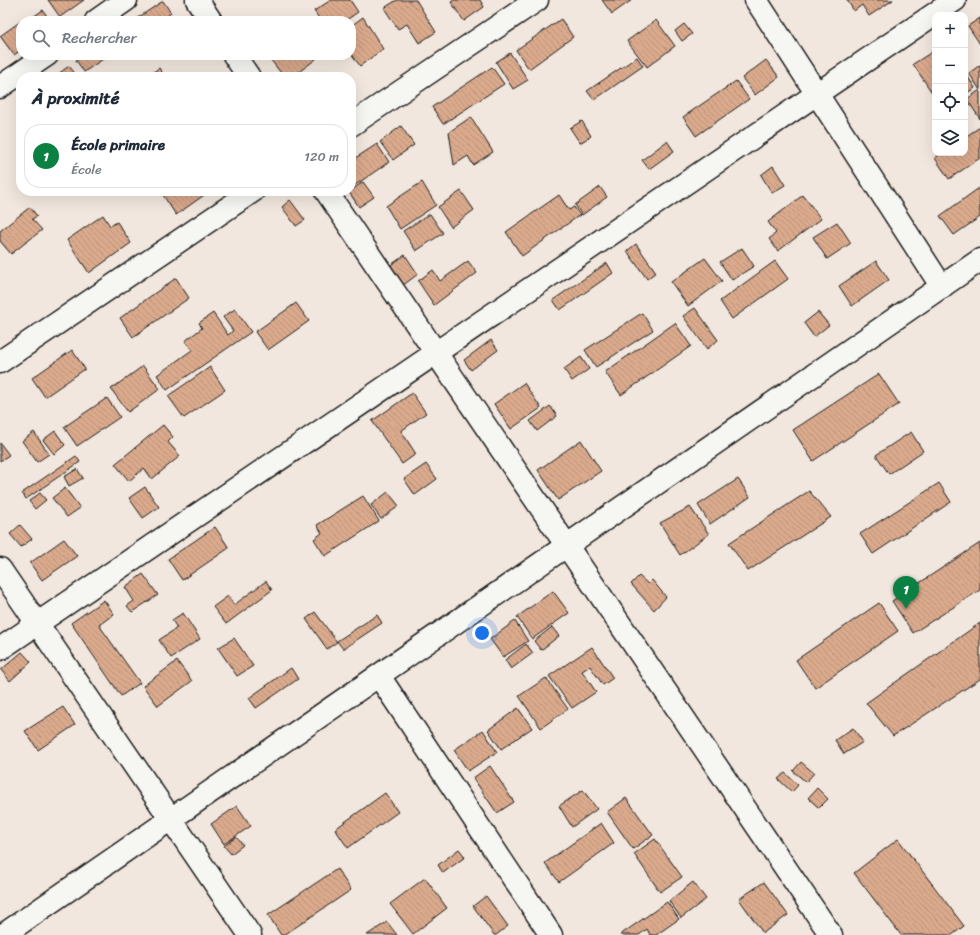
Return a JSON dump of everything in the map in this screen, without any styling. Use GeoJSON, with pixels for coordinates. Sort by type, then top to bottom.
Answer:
{"type":"FeatureCollection","features":[{"type":"Feature","properties":{"kind":"street"},"geometry":{"type":"LineString","coordinates":[[103,16],[126,0]]}},
{"type":"Feature","properties":{"kind":"street"},"geometry":{"type":"LineString","coordinates":[[197,0],[208,16]]}},
{"type":"Feature","properties":{"kind":"street"},"geometry":{"type":"LineString","coordinates":[[356,122],[537,0]]}},
{"type":"Feature","properties":{"kind":"street"},"geometry":{"type":"LineString","coordinates":[[756,0],[942,287]]}},
{"type":"Feature","properties":{"kind":"street"},"geometry":{"type":"LineString","coordinates":[[0,648],[955,0]]}},
{"type":"Feature","properties":{"kind":"street"},"geometry":{"type":"LineString","coordinates":[[22,72],[40,60]]}},
{"type":"Feature","properties":{"kind":"street"},"geometry":{"type":"LineString","coordinates":[[237,60],[246,72]]}},
{"type":"Feature","properties":{"kind":"street"},"geometry":{"type":"LineString","coordinates":[[0,87],[16,76]]}},
{"type":"Feature","properties":{"kind":"street"},"geometry":{"type":"LineString","coordinates":[[0,362],[246,196]]}},
{"type":"Feature","properties":{"kind":"street"},"geometry":{"type":"LineString","coordinates":[[329,196],[831,935]]}},
{"type":"Feature","properties":{"kind":"street"},"geometry":{"type":"LineString","coordinates":[[3,935],[980,260]]}},
{"type":"Feature","properties":{"kind":"street"},"geometry":{"type":"LineString","coordinates":[[0,569],[250,935]]}},
{"type":"Feature","properties":{"kind":"street"},"geometry":{"type":"LineString","coordinates":[[379,676],[551,935]]}},
{"type":"Feature","properties":{"kind":"building"},"geometry":{"type":"Polygon","coordinates":[[[48,0],[84,0],[61,16],[59,16],[48,0]]]}},
{"type":"Feature","properties":{"kind":"building"},"geometry":{"type":"Polygon","coordinates":[[[331,0],[350,0],[358,12],[352,16],[318,16],[314,11],[331,0]]]}},
{"type":"Feature","properties":{"kind":"building"},"geometry":{"type":"Polygon","coordinates":[[[397,0],[416,0],[436,32],[419,43],[407,24],[398,29],[384,8],[397,0]]]}},
{"type":"Feature","properties":{"kind":"building"},"geometry":{"type":"Polygon","coordinates":[[[454,0],[480,0],[484,7],[464,21],[451,2],[454,0]]]}},
{"type":"Feature","properties":{"kind":"building"},"geometry":{"type":"Polygon","coordinates":[[[602,0],[632,0],[612,14],[602,0]]]}},
{"type":"Feature","properties":{"kind":"building"},"geometry":{"type":"Polygon","coordinates":[[[847,0],[893,0],[869,16],[862,5],[854,11],[847,0]]]}},
{"type":"Feature","properties":{"kind":"building"},"geometry":{"type":"Polygon","coordinates":[[[163,1],[171,13],[167,16],[140,16],[163,1]]]}},
{"type":"Feature","properties":{"kind":"building"},"geometry":{"type":"Polygon","coordinates":[[[43,10],[47,16],[34,16],[43,10]]]}},
{"type":"Feature","properties":{"kind":"building"},"geometry":{"type":"Polygon","coordinates":[[[363,17],[383,49],[360,66],[356,60],[356,22],[363,17]]]}},
{"type":"Feature","properties":{"kind":"building"},"geometry":{"type":"Polygon","coordinates":[[[980,18],[980,44],[968,26],[980,18]]]}},
{"type":"Feature","properties":{"kind":"building"},"geometry":{"type":"Polygon","coordinates":[[[561,19],[573,37],[529,69],[516,50],[561,19]]]}},
{"type":"Feature","properties":{"kind":"building"},"geometry":{"type":"Polygon","coordinates":[[[656,20],[675,46],[647,67],[627,41],[656,20]]]}},
{"type":"Feature","properties":{"kind":"building"},"geometry":{"type":"Polygon","coordinates":[[[684,24],[692,34],[682,41],[675,31],[684,24]]]}},
{"type":"Feature","properties":{"kind":"building"},"geometry":{"type":"Polygon","coordinates":[[[16,25],[16,54],[14,55],[0,36],[16,25]]]}},
{"type":"Feature","properties":{"kind":"building"},"geometry":{"type":"Polygon","coordinates":[[[932,52],[932,92],[913,64],[932,52]]]}},
{"type":"Feature","properties":{"kind":"building"},"geometry":{"type":"Polygon","coordinates":[[[510,53],[528,80],[513,89],[496,62],[510,53]]]}},
{"type":"Feature","properties":{"kind":"building"},"geometry":{"type":"Polygon","coordinates":[[[637,57],[643,66],[594,100],[587,91],[637,57]]]}},
{"type":"Feature","properties":{"kind":"building"},"geometry":{"type":"Polygon","coordinates":[[[76,60],[102,60],[84,72],[76,60]]]}},
{"type":"Feature","properties":{"kind":"building"},"geometry":{"type":"Polygon","coordinates":[[[271,60],[315,60],[299,72],[280,72],[271,60]]]}},
{"type":"Feature","properties":{"kind":"building"},"geometry":{"type":"Polygon","coordinates":[[[766,60],[779,77],[755,95],[742,78],[766,60]]]}},
{"type":"Feature","properties":{"kind":"building"},"geometry":{"type":"Polygon","coordinates":[[[980,65],[980,90],[969,73],[980,65]]]}},
{"type":"Feature","properties":{"kind":"building"},"geometry":{"type":"Polygon","coordinates":[[[69,66],[74,72],[61,72],[69,66]]]}},
{"type":"Feature","properties":{"kind":"building"},"geometry":{"type":"Polygon","coordinates":[[[492,67],[504,84],[443,124],[432,107],[492,67]]]}},
{"type":"Feature","properties":{"kind":"building"},"geometry":{"type":"Polygon","coordinates":[[[159,68],[162,72],[153,72],[159,68]]]}},
{"type":"Feature","properties":{"kind":"building"},"geometry":{"type":"Polygon","coordinates":[[[968,77],[975,88],[968,92],[968,77]]]}},
{"type":"Feature","properties":{"kind":"building"},"geometry":{"type":"Polygon","coordinates":[[[736,81],[749,99],[696,136],[683,117],[736,81]]]}},
{"type":"Feature","properties":{"kind":"building"},"geometry":{"type":"Polygon","coordinates":[[[980,90],[980,119],[968,101],[968,98],[980,90]]]}},
{"type":"Feature","properties":{"kind":"building"},"geometry":{"type":"Polygon","coordinates":[[[471,117],[493,152],[473,165],[468,156],[454,165],[449,132],[471,117]]]}},
{"type":"Feature","properties":{"kind":"building"},"geometry":{"type":"Polygon","coordinates":[[[582,121],[591,136],[580,143],[570,128],[582,121]]]}},
{"type":"Feature","properties":{"kind":"building"},"geometry":{"type":"Polygon","coordinates":[[[401,126],[414,145],[393,160],[380,142],[401,126]]]}},
{"type":"Feature","properties":{"kind":"building"},"geometry":{"type":"Polygon","coordinates":[[[980,127],[980,158],[949,179],[935,158],[938,156],[968,156],[968,135],[980,127]]]}},
{"type":"Feature","properties":{"kind":"building"},"geometry":{"type":"Polygon","coordinates":[[[667,141],[674,151],[649,169],[642,160],[667,141]]]}},
{"type":"Feature","properties":{"kind":"building"},"geometry":{"type":"Polygon","coordinates":[[[377,144],[389,162],[356,185],[356,158],[377,144]]]}},
{"type":"Feature","properties":{"kind":"building"},"geometry":{"type":"Polygon","coordinates":[[[773,166],[785,185],[772,193],[761,175],[773,166]]]}},
{"type":"Feature","properties":{"kind":"building"},"geometry":{"type":"Polygon","coordinates":[[[363,182],[374,197],[359,207],[352,196],[356,196],[356,187],[363,182]]]}},
{"type":"Feature","properties":{"kind":"building"},"geometry":{"type":"Polygon","coordinates":[[[422,182],[436,205],[400,229],[386,206],[422,182]]]}},
{"type":"Feature","properties":{"kind":"building"},"geometry":{"type":"Polygon","coordinates":[[[600,187],[607,197],[582,215],[575,205],[600,187]]]}},
{"type":"Feature","properties":{"kind":"building"},"geometry":{"type":"Polygon","coordinates":[[[979,188],[980,217],[954,235],[940,216],[979,188]]]}},
{"type":"Feature","properties":{"kind":"building"},"geometry":{"type":"Polygon","coordinates":[[[461,191],[474,210],[451,227],[438,207],[461,191]]]}},
{"type":"Feature","properties":{"kind":"building"},"geometry":{"type":"Polygon","coordinates":[[[559,195],[569,210],[574,207],[580,215],[522,256],[506,232],[559,195]]]}},
{"type":"Feature","properties":{"kind":"building"},"geometry":{"type":"Polygon","coordinates":[[[803,195],[821,219],[778,251],[769,239],[776,233],[768,222],[803,195]]]}},
{"type":"Feature","properties":{"kind":"building"},"geometry":{"type":"Polygon","coordinates":[[[164,196],[203,196],[176,215],[164,196]]]}},
{"type":"Feature","properties":{"kind":"building"},"geometry":{"type":"Polygon","coordinates":[[[290,200],[305,220],[296,226],[282,207],[290,200]]]}},
{"type":"Feature","properties":{"kind":"building"},"geometry":{"type":"Polygon","coordinates":[[[30,207],[37,216],[32,219],[42,230],[11,254],[0,241],[0,231],[30,207]]]}},
{"type":"Feature","properties":{"kind":"building"},"geometry":{"type":"Polygon","coordinates":[[[430,214],[443,233],[416,251],[403,231],[430,214]]]}},
{"type":"Feature","properties":{"kind":"building"},"geometry":{"type":"Polygon","coordinates":[[[103,215],[110,226],[117,222],[131,243],[89,273],[67,240],[103,215]]]}},
{"type":"Feature","properties":{"kind":"building"},"geometry":{"type":"Polygon","coordinates":[[[837,222],[851,243],[827,259],[813,237],[837,222]]]}},
{"type":"Feature","properties":{"kind":"building"},"geometry":{"type":"Polygon","coordinates":[[[636,244],[656,272],[647,279],[627,251],[636,244]]]}},
{"type":"Feature","properties":{"kind":"building"},"geometry":{"type":"Polygon","coordinates":[[[742,248],[754,266],[732,280],[720,262],[742,248]]]}},
{"type":"Feature","properties":{"kind":"building"},"geometry":{"type":"Polygon","coordinates":[[[405,255],[418,274],[402,286],[388,267],[405,255]]]}},
{"type":"Feature","properties":{"kind":"building"},"geometry":{"type":"Polygon","coordinates":[[[705,258],[722,281],[688,306],[671,282],[705,258]]]}},
{"type":"Feature","properties":{"kind":"building"},"geometry":{"type":"Polygon","coordinates":[[[468,261],[477,273],[434,305],[418,281],[433,270],[440,281],[468,261]]]}},
{"type":"Feature","properties":{"kind":"building"},"geometry":{"type":"Polygon","coordinates":[[[775,261],[788,279],[732,319],[720,301],[775,261]]]}},
{"type":"Feature","properties":{"kind":"building"},"geometry":{"type":"Polygon","coordinates":[[[876,261],[889,280],[852,306],[839,286],[876,261]]]}},
{"type":"Feature","properties":{"kind":"building"},"geometry":{"type":"Polygon","coordinates":[[[607,263],[613,273],[560,310],[553,300],[607,263]]]}},
{"type":"Feature","properties":{"kind":"building"},"geometry":{"type":"Polygon","coordinates":[[[176,278],[189,298],[133,337],[120,318],[176,278]]]}},
{"type":"Feature","properties":{"kind":"building"},"geometry":{"type":"Polygon","coordinates":[[[296,303],[309,321],[268,350],[255,332],[296,303]]]}},
{"type":"Feature","properties":{"kind":"building"},"geometry":{"type":"Polygon","coordinates":[[[695,308],[718,340],[707,349],[683,316],[695,308]]]}},
{"type":"Feature","properties":{"kind":"building"},"geometry":{"type":"Polygon","coordinates":[[[235,309],[251,332],[167,390],[157,375],[192,350],[185,341],[202,328],[199,323],[213,313],[228,335],[233,331],[223,317],[235,309]]]}},
{"type":"Feature","properties":{"kind":"building"},"geometry":{"type":"Polygon","coordinates":[[[818,312],[829,325],[814,337],[804,323],[818,312]]]}},
{"type":"Feature","properties":{"kind":"building"},"geometry":{"type":"Polygon","coordinates":[[[642,313],[653,330],[596,367],[585,350],[642,313]]]}},
{"type":"Feature","properties":{"kind":"building"},"geometry":{"type":"Polygon","coordinates":[[[675,323],[691,346],[621,395],[605,372],[675,323]]]}},
{"type":"Feature","properties":{"kind":"building"},"geometry":{"type":"Polygon","coordinates":[[[491,340],[498,350],[471,370],[464,360],[491,340]]]}},
{"type":"Feature","properties":{"kind":"building"},"geometry":{"type":"Polygon","coordinates":[[[72,350],[85,369],[45,397],[32,378],[72,350]]]}},
{"type":"Feature","properties":{"kind":"building"},"geometry":{"type":"Polygon","coordinates":[[[581,357],[589,369],[572,381],[564,369],[581,357]]]}},
{"type":"Feature","properties":{"kind":"building"},"geometry":{"type":"Polygon","coordinates":[[[143,366],[160,389],[128,412],[111,389],[143,366]]]}},
{"type":"Feature","properties":{"kind":"building"},"geometry":{"type":"Polygon","coordinates":[[[210,367],[225,390],[184,418],[168,396],[210,367]]]}},
{"type":"Feature","properties":{"kind":"building"},"geometry":{"type":"Polygon","coordinates":[[[879,374],[899,404],[813,461],[793,430],[879,374]]]}},
{"type":"Feature","properties":{"kind":"building"},"geometry":{"type":"Polygon","coordinates":[[[524,383],[541,408],[511,429],[494,404],[524,383]]]}},
{"type":"Feature","properties":{"kind":"building"},"geometry":{"type":"Polygon","coordinates":[[[412,393],[426,413],[401,431],[416,454],[402,464],[372,421],[412,393]]]}},
{"type":"Feature","properties":{"kind":"building"},"geometry":{"type":"Polygon","coordinates":[[[107,398],[120,417],[77,446],[64,427],[107,398]]]}},
{"type":"Feature","properties":{"kind":"building"},"geometry":{"type":"Polygon","coordinates":[[[550,406],[557,416],[537,431],[530,421],[550,406]]]}},
{"type":"Feature","properties":{"kind":"building"},"geometry":{"type":"Polygon","coordinates":[[[163,425],[173,437],[168,442],[180,456],[152,479],[144,468],[129,481],[115,464],[163,425]]]}},
{"type":"Feature","properties":{"kind":"building"},"geometry":{"type":"Polygon","coordinates":[[[55,431],[65,445],[54,454],[43,440],[55,431]]]}},
{"type":"Feature","properties":{"kind":"building"},"geometry":{"type":"Polygon","coordinates":[[[34,432],[49,454],[37,462],[22,441],[34,432]]]}},
{"type":"Feature","properties":{"kind":"building"},"geometry":{"type":"Polygon","coordinates":[[[911,432],[923,451],[889,474],[876,455],[911,432]]]}},
{"type":"Feature","properties":{"kind":"building"},"geometry":{"type":"Polygon","coordinates":[[[581,440],[601,471],[558,500],[538,470],[581,440]]]}},
{"type":"Feature","properties":{"kind":"building"},"geometry":{"type":"Polygon","coordinates":[[[0,443],[9,455],[0,461],[0,443]]]}},
{"type":"Feature","properties":{"kind":"building"},"geometry":{"type":"Polygon","coordinates":[[[76,456],[80,462],[26,499],[22,493],[76,456]]]}},
{"type":"Feature","properties":{"kind":"building"},"geometry":{"type":"Polygon","coordinates":[[[426,464],[437,479],[415,495],[404,479],[426,464]]]}},
{"type":"Feature","properties":{"kind":"building"},"geometry":{"type":"Polygon","coordinates":[[[77,469],[83,478],[69,486],[64,477],[77,469]]]}},
{"type":"Feature","properties":{"kind":"building"},"geometry":{"type":"Polygon","coordinates":[[[738,479],[750,497],[710,524],[698,505],[738,479]]]}},
{"type":"Feature","properties":{"kind":"building"},"geometry":{"type":"Polygon","coordinates":[[[939,483],[951,502],[873,554],[860,534],[939,483]]]}},
{"type":"Feature","properties":{"kind":"building"},"geometry":{"type":"Polygon","coordinates":[[[145,487],[159,507],[143,518],[129,498],[145,487]]]}},
{"type":"Feature","properties":{"kind":"building"},"geometry":{"type":"Polygon","coordinates":[[[65,488],[80,508],[67,517],[52,498],[65,488]]]}},
{"type":"Feature","properties":{"kind":"building"},"geometry":{"type":"Polygon","coordinates":[[[809,491],[831,517],[748,571],[729,543],[809,491]]]}},
{"type":"Feature","properties":{"kind":"building"},"geometry":{"type":"Polygon","coordinates":[[[388,492],[399,506],[381,519],[371,505],[388,492]]]}},
{"type":"Feature","properties":{"kind":"building"},"geometry":{"type":"Polygon","coordinates":[[[40,493],[46,500],[35,509],[29,501],[40,493]]]}},
{"type":"Feature","properties":{"kind":"building"},"geometry":{"type":"Polygon","coordinates":[[[363,496],[379,521],[325,556],[314,539],[322,533],[317,525],[363,496]]]}},
{"type":"Feature","properties":{"kind":"building"},"geometry":{"type":"Polygon","coordinates":[[[690,507],[709,534],[680,555],[660,523],[690,507]]]}},
{"type":"Feature","properties":{"kind":"building"},"geometry":{"type":"Polygon","coordinates":[[[20,525],[32,539],[21,547],[10,534],[20,525]]]}},
{"type":"Feature","properties":{"kind":"building"},"geometry":{"type":"Polygon","coordinates":[[[215,527],[229,548],[182,580],[168,559],[215,527]]]}},
{"type":"Feature","properties":{"kind":"building"},"geometry":{"type":"Polygon","coordinates":[[[64,539],[77,556],[42,580],[30,563],[64,539]]]}},
{"type":"Feature","properties":{"kind":"building"},"geometry":{"type":"Polygon","coordinates":[[[980,543],[980,590],[913,633],[892,601],[980,543]]]}},
{"type":"Feature","properties":{"kind":"building"},"geometry":{"type":"Polygon","coordinates":[[[143,574],[158,595],[132,612],[127,606],[134,601],[125,587],[143,574]]]}},
{"type":"Feature","properties":{"kind":"building"},"geometry":{"type":"Polygon","coordinates":[[[639,576],[648,584],[652,580],[666,597],[654,610],[631,584],[639,576]]]}},
{"type":"Feature","properties":{"kind":"building"},"geometry":{"type":"Polygon","coordinates":[[[266,581],[272,590],[226,624],[213,607],[228,596],[234,605],[266,581]]]}},
{"type":"Feature","properties":{"kind":"building"},"geometry":{"type":"Polygon","coordinates":[[[553,591],[569,613],[532,639],[517,617],[553,591]]]}},
{"type":"Feature","properties":{"kind":"building"},"geometry":{"type":"Polygon","coordinates":[[[104,600],[114,614],[99,625],[140,683],[121,696],[71,623],[104,600]]]}},
{"type":"Feature","properties":{"kind":"building"},"geometry":{"type":"Polygon","coordinates":[[[879,603],[898,631],[815,688],[796,660],[879,603]]]}},
{"type":"Feature","properties":{"kind":"building"},"geometry":{"type":"Polygon","coordinates":[[[315,612],[337,642],[327,649],[306,619],[315,612]]]}},
{"type":"Feature","properties":{"kind":"building"},"geometry":{"type":"Polygon","coordinates":[[[183,613],[200,639],[171,658],[159,640],[177,628],[172,620],[183,613]]]}},
{"type":"Feature","properties":{"kind":"building"},"geometry":{"type":"Polygon","coordinates":[[[377,615],[382,623],[343,649],[337,641],[377,615]]]}},
{"type":"Feature","properties":{"kind":"building"},"geometry":{"type":"Polygon","coordinates":[[[515,621],[528,641],[503,657],[490,639],[515,621]]]}},
{"type":"Feature","properties":{"kind":"building"},"geometry":{"type":"Polygon","coordinates":[[[980,623],[980,679],[893,736],[866,703],[980,623]]]}},
{"type":"Feature","properties":{"kind":"building"},"geometry":{"type":"Polygon","coordinates":[[[552,627],[559,636],[541,650],[534,641],[552,627]]]}},
{"type":"Feature","properties":{"kind":"building"},"geometry":{"type":"Polygon","coordinates":[[[234,638],[253,666],[237,676],[218,648],[234,638]]]}},
{"type":"Feature","properties":{"kind":"building"},"geometry":{"type":"Polygon","coordinates":[[[526,644],[533,653],[511,669],[505,660],[526,644]]]}},
{"type":"Feature","properties":{"kind":"building"},"geometry":{"type":"Polygon","coordinates":[[[592,647],[613,678],[603,685],[590,666],[582,671],[596,692],[572,708],[549,676],[592,647]]]}},
{"type":"Feature","properties":{"kind":"building"},"geometry":{"type":"Polygon","coordinates":[[[22,652],[31,662],[10,681],[1,670],[22,652]]]}},
{"type":"Feature","properties":{"kind":"building"},"geometry":{"type":"Polygon","coordinates":[[[177,661],[192,681],[158,706],[143,686],[177,661]]]}},
{"type":"Feature","properties":{"kind":"building"},"geometry":{"type":"Polygon","coordinates":[[[291,668],[298,679],[256,708],[249,698],[291,668]]]}},
{"type":"Feature","properties":{"kind":"building"},"geometry":{"type":"Polygon","coordinates":[[[546,678],[568,709],[541,728],[519,696],[546,678]]]}},
{"type":"Feature","properties":{"kind":"building"},"geometry":{"type":"Polygon","coordinates":[[[63,707],[75,725],[38,750],[25,731],[63,707]]]}},
{"type":"Feature","properties":{"kind":"building"},"geometry":{"type":"Polygon","coordinates":[[[518,708],[532,728],[501,749],[488,730],[518,708]]]}},
{"type":"Feature","properties":{"kind":"building"},"geometry":{"type":"Polygon","coordinates":[[[853,728],[863,742],[844,754],[835,740],[853,728]]]}},
{"type":"Feature","properties":{"kind":"building"},"geometry":{"type":"Polygon","coordinates":[[[483,730],[497,752],[468,771],[454,750],[483,730]]]}},
{"type":"Feature","properties":{"kind":"building"},"geometry":{"type":"Polygon","coordinates":[[[801,762],[814,773],[806,782],[793,771],[801,762]]]}},
{"type":"Feature","properties":{"kind":"building"},"geometry":{"type":"Polygon","coordinates":[[[490,766],[514,802],[497,813],[473,778],[490,766]]]}},
{"type":"Feature","properties":{"kind":"building"},"geometry":{"type":"Polygon","coordinates":[[[785,773],[798,785],[792,792],[778,779],[785,773]]]}},
{"type":"Feature","properties":{"kind":"building"},"geometry":{"type":"Polygon","coordinates":[[[817,788],[828,799],[819,808],[808,798],[817,788]]]}},
{"type":"Feature","properties":{"kind":"building"},"geometry":{"type":"Polygon","coordinates":[[[583,790],[597,809],[572,827],[559,806],[583,790]]]}},
{"type":"Feature","properties":{"kind":"building"},"geometry":{"type":"Polygon","coordinates":[[[385,793],[398,812],[348,848],[335,829],[385,793]]]}},
{"type":"Feature","properties":{"kind":"building"},"geometry":{"type":"Polygon","coordinates":[[[626,798],[653,835],[633,849],[607,812],[626,798]]]}},
{"type":"Feature","properties":{"kind":"building"},"geometry":{"type":"Polygon","coordinates":[[[237,806],[251,826],[224,844],[211,824],[237,806]]]}},
{"type":"Feature","properties":{"kind":"building"},"geometry":{"type":"Polygon","coordinates":[[[601,823],[614,843],[559,882],[545,863],[601,823]]]}},
{"type":"Feature","properties":{"kind":"building"},"geometry":{"type":"Polygon","coordinates":[[[236,837],[243,845],[231,854],[224,846],[236,837]]]}},
{"type":"Feature","properties":{"kind":"building"},"geometry":{"type":"Polygon","coordinates":[[[655,839],[682,877],[660,892],[634,854],[655,839]]]}},
{"type":"Feature","properties":{"kind":"building"},"geometry":{"type":"Polygon","coordinates":[[[898,839],[964,926],[952,935],[901,935],[854,873],[898,839]]]}},
{"type":"Feature","properties":{"kind":"building"},"geometry":{"type":"Polygon","coordinates":[[[459,849],[465,857],[443,873],[438,865],[459,849]]]}},
{"type":"Feature","properties":{"kind":"building"},"geometry":{"type":"Polygon","coordinates":[[[337,869],[351,890],[284,935],[281,935],[268,915],[337,869]]]}},
{"type":"Feature","properties":{"kind":"building"},"geometry":{"type":"Polygon","coordinates":[[[425,878],[447,908],[413,934],[390,904],[425,878]]]}},
{"type":"Feature","properties":{"kind":"building"},"geometry":{"type":"Polygon","coordinates":[[[693,882],[706,899],[681,918],[669,901],[693,882]]]}},
{"type":"Feature","properties":{"kind":"building"},"geometry":{"type":"Polygon","coordinates":[[[764,882],[788,915],[763,933],[739,899],[764,882]]]}},
{"type":"Feature","properties":{"kind":"building"},"geometry":{"type":"Polygon","coordinates":[[[486,896],[508,926],[496,935],[494,935],[473,906],[486,896]]]}},
{"type":"Feature","properties":{"kind":"building"},"geometry":{"type":"Polygon","coordinates":[[[667,902],[679,919],[656,935],[650,935],[647,929],[639,935],[620,935],[667,902]]]}},
{"type":"Feature","properties":{"kind":"building"},"geometry":{"type":"Polygon","coordinates":[[[387,922],[397,935],[367,935],[387,922]]]}},
{"type":"Feature","properties":{"kind":"place","name":"École primaire"},"geometry":{"type":"Point","coordinates":[906,609]}}]}
